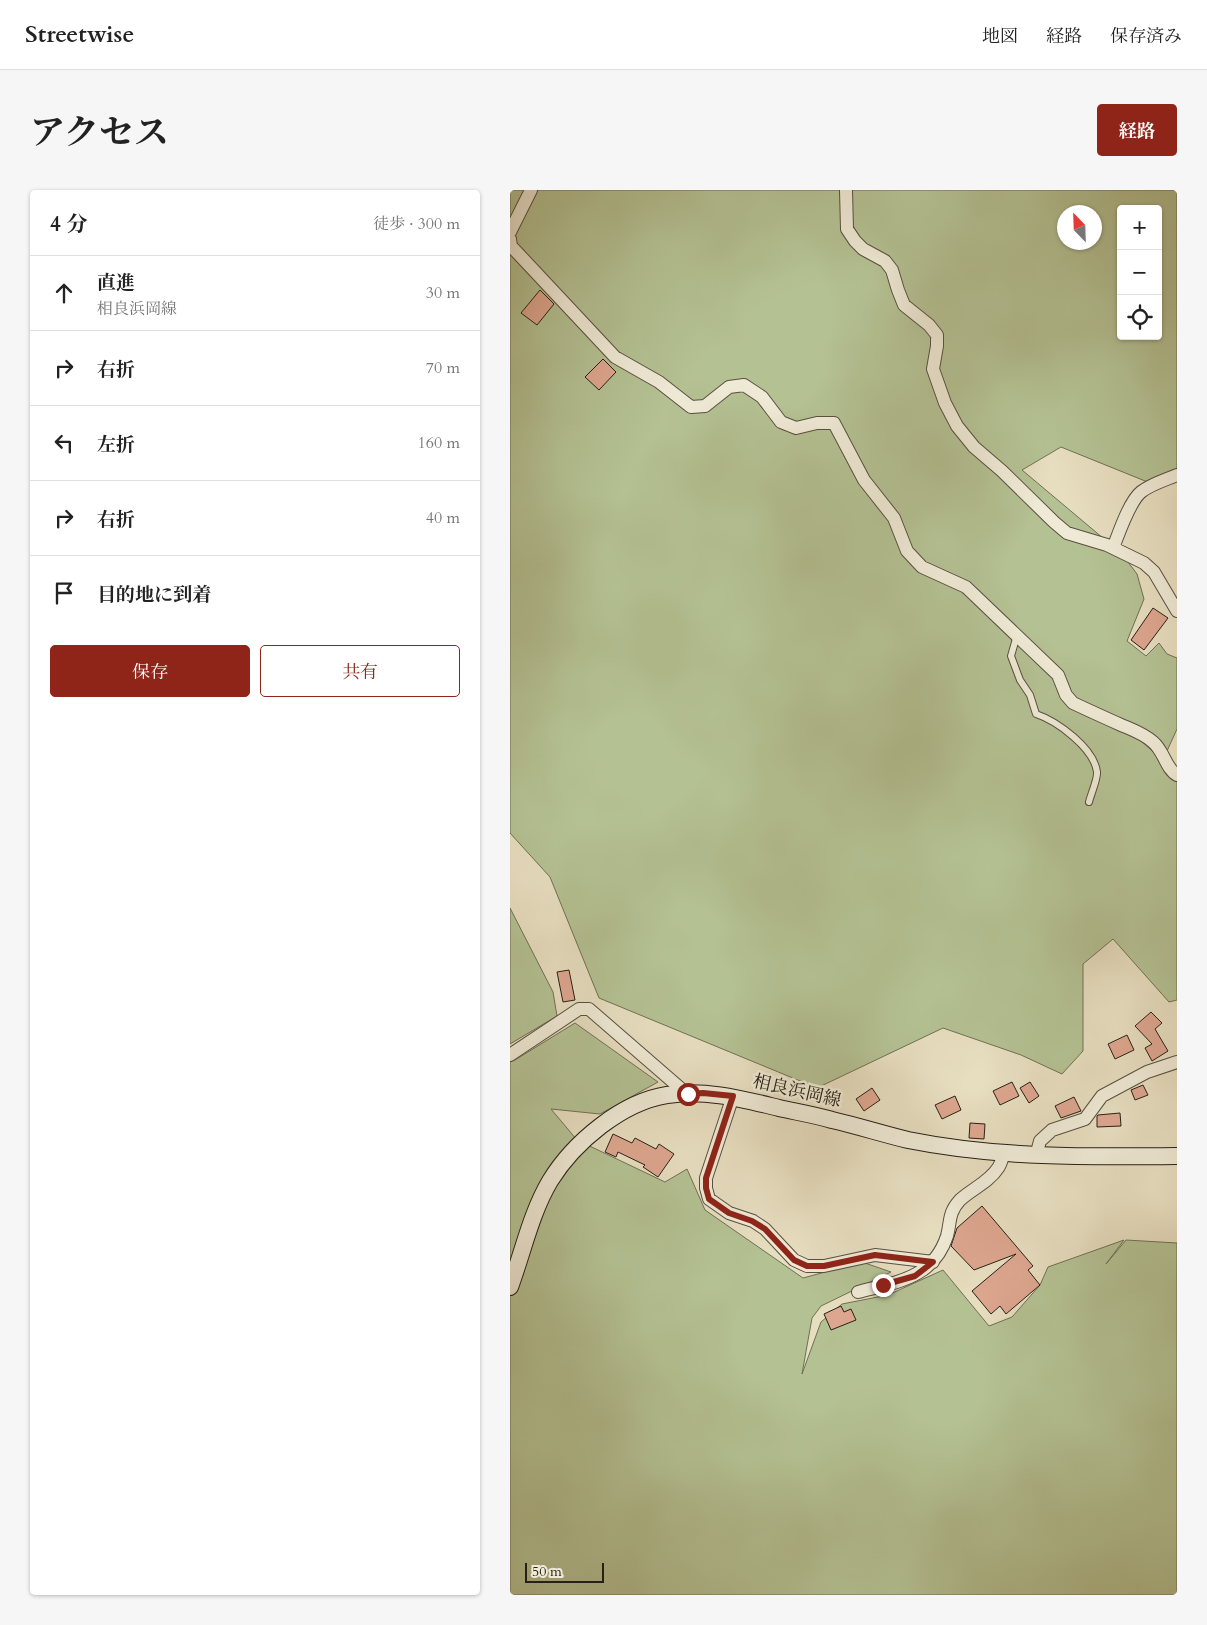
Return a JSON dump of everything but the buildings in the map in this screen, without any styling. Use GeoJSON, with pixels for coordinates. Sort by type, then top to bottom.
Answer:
{"type":"FeatureCollection","features":[{"type":"Feature","properties":{"kind":"main road","name":"相良浜岡線"},"geometry":{"type":"LineString","coordinates":[[510,1286],[532,1221],[550,1181],[567,1158],[582,1141],[618,1114],[648,1100],[666,1095],[703,1093],[733,1096],[908,1140],[1004,1154],[1036,1156],[1177,1156]]}},
{"type":"Feature","properties":{"kind":"street"},"geometry":{"type":"LineString","coordinates":[[510,232],[531,190]]}},
{"type":"Feature","properties":{"kind":"street"},"geometry":{"type":"LineString","coordinates":[[846,190],[847,229],[855,241],[863,248],[885,261],[892,270],[904,305],[929,325],[937,335],[933,369],[945,403],[957,426],[974,447],[1067,533],[1113,548],[1144,563],[1154,572],[1177,612]]}},
{"type":"Feature","properties":{"kind":"street"},"geometry":{"type":"LineString","coordinates":[[510,239],[511,246],[615,357],[659,382],[691,407],[705,406],[729,387],[744,385],[762,397],[781,422],[796,428],[817,423],[834,424],[864,480],[894,518],[907,551],[922,567],[966,587],[1058,675],[1066,695],[1073,703],[1139,733],[1152,741],[1162,750],[1166,763],[1177,775]]}},
{"type":"Feature","properties":{"kind":"street"},"geometry":{"type":"LineString","coordinates":[[1113,548],[1123,521],[1139,494],[1147,488],[1177,475]]}},
{"type":"Feature","properties":{"kind":"street"},"geometry":{"type":"LineString","coordinates":[[510,1055],[579,1010],[589,1009],[688,1094]]}},
{"type":"Feature","properties":{"kind":"street"},"geometry":{"type":"LineString","coordinates":[[1036,1156],[1040,1141],[1052,1130],[1085,1119],[1102,1096],[1147,1072],[1177,1062]]}},
{"type":"Feature","properties":{"kind":"street"},"geometry":{"type":"LineString","coordinates":[[733,1096],[706,1178],[709,1199],[729,1213],[752,1221],[765,1229],[794,1260],[807,1266],[824,1266],[875,1255],[933,1262]]}},
{"type":"Feature","properties":{"kind":"street"},"geometry":{"type":"LineString","coordinates":[[858,1292],[915,1276],[933,1262],[947,1236],[950,1214],[960,1200],[992,1176],[999,1167],[1004,1154]]}},
{"type":"Feature","properties":{"kind":"lane"},"geometry":{"type":"LineString","coordinates":[[1017,635],[1011,656],[1017,672],[1030,695],[1036,714],[1064,728],[1092,758],[1098,773],[1089,802]]}},
{"type":"Feature","properties":{"kind":"green space"},"geometry":{"type":"Polygon","coordinates":[[[510,190],[1177,190],[1177,475],[1155,485],[1061,447],[1022,470],[1122,554],[1137,574],[1144,599],[1127,641],[1146,656],[1159,643],[1167,654],[1177,658],[1177,729],[1167,751],[1125,727],[1166,763],[1177,768],[1177,1000],[1169,1002],[1113,939],[1083,964],[1083,1051],[1062,1074],[1021,1055],[943,1028],[817,1088],[599,998],[550,877],[510,833],[510,190]]]}},
{"type":"Feature","properties":{"kind":"green space"},"geometry":{"type":"Polygon","coordinates":[[[510,908],[553,992],[557,1016],[510,1044],[510,908]]]}},
{"type":"Feature","properties":{"kind":"green space"},"geometry":{"type":"Polygon","coordinates":[[[575,1023],[658,1082],[600,1114],[551,1109],[577,1140],[665,1182],[687,1169],[705,1210],[803,1278],[862,1262],[891,1272],[821,1306],[812,1318],[802,1374],[821,1322],[842,1304],[888,1295],[943,1270],[989,1326],[1012,1317],[1040,1285],[1048,1267],[1124,1240],[1106,1264],[1126,1240],[1177,1243],[1177,1595],[510,1595],[510,1062],[575,1023]]]}},
{"type":"Feature","properties":{"kind":"route"},"geometry":{"type":"LineString","coordinates":[[688,1094],[703,1093],[733,1096],[706,1178],[709,1199],[729,1213],[752,1221],[765,1229],[794,1260],[807,1266],[824,1266],[875,1255],[933,1262],[915,1276],[883,1285]]}}]}
